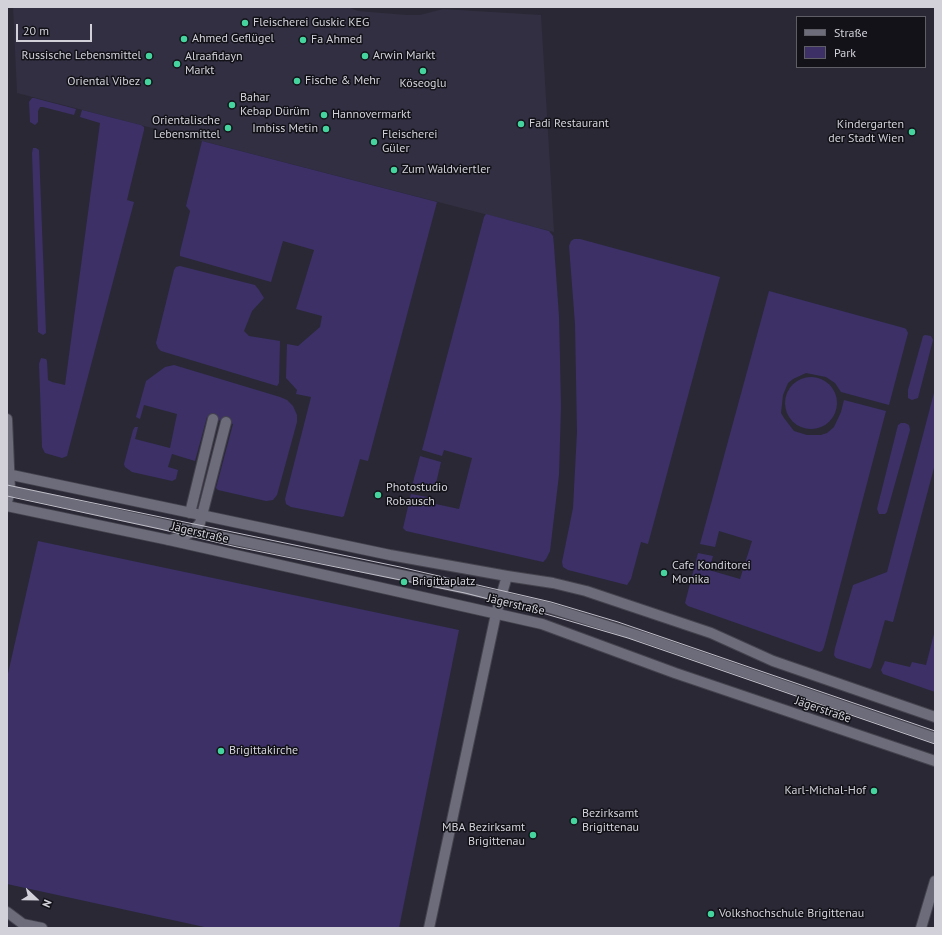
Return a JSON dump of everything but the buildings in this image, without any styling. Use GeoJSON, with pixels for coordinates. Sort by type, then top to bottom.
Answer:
{"type":"FeatureCollection","features":[{"type":"Feature","properties":{"kind":"main road"},"geometry":{"type":"LineString","coordinates":[[7,419],[7,502]]}},
{"type":"Feature","properties":{"kind":"main road"},"geometry":{"type":"LineString","coordinates":[[190,513],[213,419]]}},
{"type":"Feature","properties":{"kind":"main road"},"geometry":{"type":"LineString","coordinates":[[170,540],[182,537],[193,531],[200,523],[226,422]]}},
{"type":"Feature","properties":{"kind":"main road","name":"Jägerstraße"},"geometry":{"type":"LineString","coordinates":[[8,474],[390,555],[507,576],[553,582],[598,594],[711,632],[773,661],[935,717]]}},
{"type":"Feature","properties":{"kind":"main road","name":"Jägerstraße"},"geometry":{"type":"LineString","coordinates":[[8,490],[547,607],[616,628],[935,738]]}},
{"type":"Feature","properties":{"kind":"main road","name":"Jägerstraße"},"geometry":{"type":"LineString","coordinates":[[7,506],[170,540],[542,624],[675,673],[935,761]]}},
{"type":"Feature","properties":{"kind":"main road"},"geometry":{"type":"LineString","coordinates":[[429,928],[496,614],[507,576]]}},
{"type":"Feature","properties":{"kind":"main road"},"geometry":{"type":"LineString","coordinates":[[921,928],[935,881]]}},
{"type":"Feature","properties":{"kind":"main road"},"geometry":{"type":"LineString","coordinates":[[7,912],[23,924],[42,928]]}},
{"type":"Feature","properties":{"kind":"shaded area","name":"Hannovermarkt"},"geometry":{"type":"Polygon","coordinates":[[[13,7],[348,7],[358,11],[407,15],[420,15],[443,9],[541,15],[554,232],[17,93],[13,7]]]}},
{"type":"Feature","properties":{"kind":"green space"},"geometry":{"type":"Polygon","coordinates":[[[32,98],[76,109],[74,115],[40,107],[38,111],[38,122],[35,125],[30,122],[29,102],[32,98]]]}},
{"type":"Feature","properties":{"kind":"green space"},"geometry":{"type":"Polygon","coordinates":[[[82,110],[141,125],[144,127],[144,130],[127,200],[134,202],[67,456],[62,458],[45,453],[42,447],[39,364],[41,358],[46,359],[48,380],[65,385],[100,123],[80,117],[82,110]]]}},
{"type":"Feature","properties":{"kind":"green space"},"geometry":{"type":"Polygon","coordinates":[[[202,141],[437,202],[368,461],[360,459],[344,516],[342,517],[291,507],[286,504],[285,499],[311,397],[296,394],[297,390],[286,378],[287,344],[298,346],[320,327],[322,316],[296,309],[314,250],[283,241],[271,282],[180,256],[190,211],[186,206],[202,141]]]}},
{"type":"Feature","properties":{"kind":"green space"},"geometry":{"type":"Polygon","coordinates":[[[33,148],[39,150],[46,333],[43,335],[38,332],[33,148]]]}},
{"type":"Feature","properties":{"kind":"green space"},"geometry":{"type":"Polygon","coordinates":[[[486,214],[549,231],[553,236],[559,316],[561,406],[559,475],[550,551],[543,562],[406,531],[403,528],[411,494],[433,498],[431,503],[459,509],[472,458],[444,450],[442,456],[422,450],[486,214]]]}},
{"type":"Feature","properties":{"kind":"green space"},"geometry":{"type":"Polygon","coordinates":[[[574,239],[580,239],[720,277],[648,544],[641,542],[631,579],[627,585],[568,570],[563,567],[562,562],[573,508],[577,432],[575,324],[569,246],[571,241],[574,239]]]}},
{"type":"Feature","properties":{"kind":"green space"},"geometry":{"type":"Polygon","coordinates":[[[180,266],[255,285],[264,298],[252,311],[244,331],[249,336],[280,341],[279,383],[277,386],[161,351],[158,348],[156,343],[174,270],[176,267],[180,266]]]}},
{"type":"Feature","properties":{"kind":"green space"},"geometry":{"type":"Polygon","coordinates":[[[769,291],[904,328],[908,333],[889,405],[841,392],[835,383],[826,377],[806,373],[788,383],[783,395],[781,413],[784,418],[794,431],[807,435],[821,435],[827,433],[834,427],[841,412],[844,400],[886,411],[824,647],[822,651],[819,652],[688,606],[685,603],[698,553],[713,556],[709,570],[740,579],[752,541],[719,531],[715,547],[700,544],[769,291]]]}},
{"type":"Feature","properties":{"kind":"green space"},"geometry":{"type":"Polygon","coordinates":[[[923,336],[931,336],[933,340],[918,398],[912,400],[908,398],[908,390],[923,336]]]}},
{"type":"Feature","properties":{"kind":"green space"},"geometry":{"type":"Polygon","coordinates":[[[174,365],[280,397],[287,400],[293,406],[297,415],[297,422],[277,495],[273,500],[266,501],[218,490],[216,488],[233,424],[207,417],[195,461],[172,454],[168,467],[178,470],[176,479],[172,481],[132,472],[125,467],[124,464],[135,427],[138,427],[135,439],[170,448],[177,414],[144,405],[140,419],[136,417],[146,381],[165,367],[174,365]]]}},
{"type":"Feature","properties":{"kind":"green space"},"geometry":{"type":"Polygon","coordinates":[[[811,377],[821,379],[829,385],[835,393],[837,403],[835,413],[829,421],[821,427],[811,429],[801,427],[793,421],[787,413],[785,403],[787,393],[793,385],[801,379],[811,377]]]}},
{"type":"Feature","properties":{"kind":"green space"},"geometry":{"type":"Polygon","coordinates":[[[935,389],[935,464],[893,622],[885,620],[870,669],[836,658],[834,655],[835,648],[853,585],[887,572],[935,389]]]}},
{"type":"Feature","properties":{"kind":"green space"},"geometry":{"type":"Polygon","coordinates":[[[901,423],[909,425],[910,430],[887,512],[885,514],[879,514],[877,509],[898,425],[901,423]]]}},
{"type":"Feature","properties":{"kind":"green space"},"geometry":{"type":"Polygon","coordinates":[[[420,456],[441,462],[434,492],[412,486],[420,456]]]}},
{"type":"Feature","properties":{"kind":"green space"},"geometry":{"type":"Polygon","coordinates":[[[38,541],[459,630],[399,928],[209,928],[7,884],[7,678],[38,541]]]}},
{"type":"Feature","properties":{"kind":"green space"},"geometry":{"type":"Polygon","coordinates":[[[934,634],[935,692],[883,674],[881,670],[885,661],[910,667],[912,662],[926,665],[934,634]]]}},
{"type":"Feature","properties":{"kind":"tram line"},"geometry":{"type":"LineString","coordinates":[[7,485],[400,567],[551,602],[618,622],[935,731]]}},
{"type":"Feature","properties":{"kind":"tram line"},"geometry":{"type":"LineString","coordinates":[[7,496],[237,547],[465,593],[532,610],[628,638],[935,744]]}},
{"type":"Feature","properties":{"kind":"place","name":"Fleischerei Guskic KEG"},"geometry":{"type":"Point","coordinates":[245,23]}},
{"type":"Feature","properties":{"kind":"place","name":"Ahmed Geflügel"},"geometry":{"type":"Point","coordinates":[184,39]}},
{"type":"Feature","properties":{"kind":"place","name":"Fa Ahmed"},"geometry":{"type":"Point","coordinates":[303,40]}},
{"type":"Feature","properties":{"kind":"place","name":"Russische Lebensmittel"},"geometry":{"type":"Point","coordinates":[149,56]}},
{"type":"Feature","properties":{"kind":"place","name":"Arwin Markt"},"geometry":{"type":"Point","coordinates":[365,56]}},
{"type":"Feature","properties":{"kind":"place","name":"Alraafidayn Markt"},"geometry":{"type":"Point","coordinates":[177,64]}},
{"type":"Feature","properties":{"kind":"place","name":"Köseoglu"},"geometry":{"type":"Point","coordinates":[423,71]}},
{"type":"Feature","properties":{"kind":"place","name":"Fische & Mehr"},"geometry":{"type":"Point","coordinates":[297,81]}},
{"type":"Feature","properties":{"kind":"place","name":"Oriental Vibez"},"geometry":{"type":"Point","coordinates":[148,82]}},
{"type":"Feature","properties":{"kind":"place","name":"Bahar Kebap Dürüm"},"geometry":{"type":"Point","coordinates":[232,105]}},
{"type":"Feature","properties":{"kind":"place","name":"Hannovermarkt"},"geometry":{"type":"Point","coordinates":[324,115]}},
{"type":"Feature","properties":{"kind":"place","name":"Fadi Restaurant"},"geometry":{"type":"Point","coordinates":[521,124]}},
{"type":"Feature","properties":{"kind":"place","name":"Orientalische Lebensmittel"},"geometry":{"type":"Point","coordinates":[228,128]}},
{"type":"Feature","properties":{"kind":"place","name":"Imbiss Metin"},"geometry":{"type":"Point","coordinates":[326,129]}},
{"type":"Feature","properties":{"kind":"place","name":"Kindergarten der Stadt Wien"},"geometry":{"type":"Point","coordinates":[912,132]}},
{"type":"Feature","properties":{"kind":"place","name":"Fleischerei Güler"},"geometry":{"type":"Point","coordinates":[374,142]}},
{"type":"Feature","properties":{"kind":"place","name":"Zum Waldviertler"},"geometry":{"type":"Point","coordinates":[394,170]}},
{"type":"Feature","properties":{"kind":"place","name":"Photostudio Robausch"},"geometry":{"type":"Point","coordinates":[378,495]}},
{"type":"Feature","properties":{"kind":"place","name":"Cafe Konditorei Monika"},"geometry":{"type":"Point","coordinates":[664,573]}},
{"type":"Feature","properties":{"kind":"place","name":"Brigittaplatz"},"geometry":{"type":"Point","coordinates":[404,582]}},
{"type":"Feature","properties":{"kind":"place","name":"Brigittakirche"},"geometry":{"type":"Point","coordinates":[221,751]}},
{"type":"Feature","properties":{"kind":"place","name":"Karl-Michal-Hof"},"geometry":{"type":"Point","coordinates":[874,791]}},
{"type":"Feature","properties":{"kind":"place","name":"Bezirksamt Brigittenau"},"geometry":{"type":"Point","coordinates":[574,821]}},
{"type":"Feature","properties":{"kind":"place","name":"MBA Bezirksamt Brigittenau"},"geometry":{"type":"Point","coordinates":[533,835]}},
{"type":"Feature","properties":{"kind":"place","name":"Volkshochschule Brigittenau"},"geometry":{"type":"Point","coordinates":[711,914]}}]}
